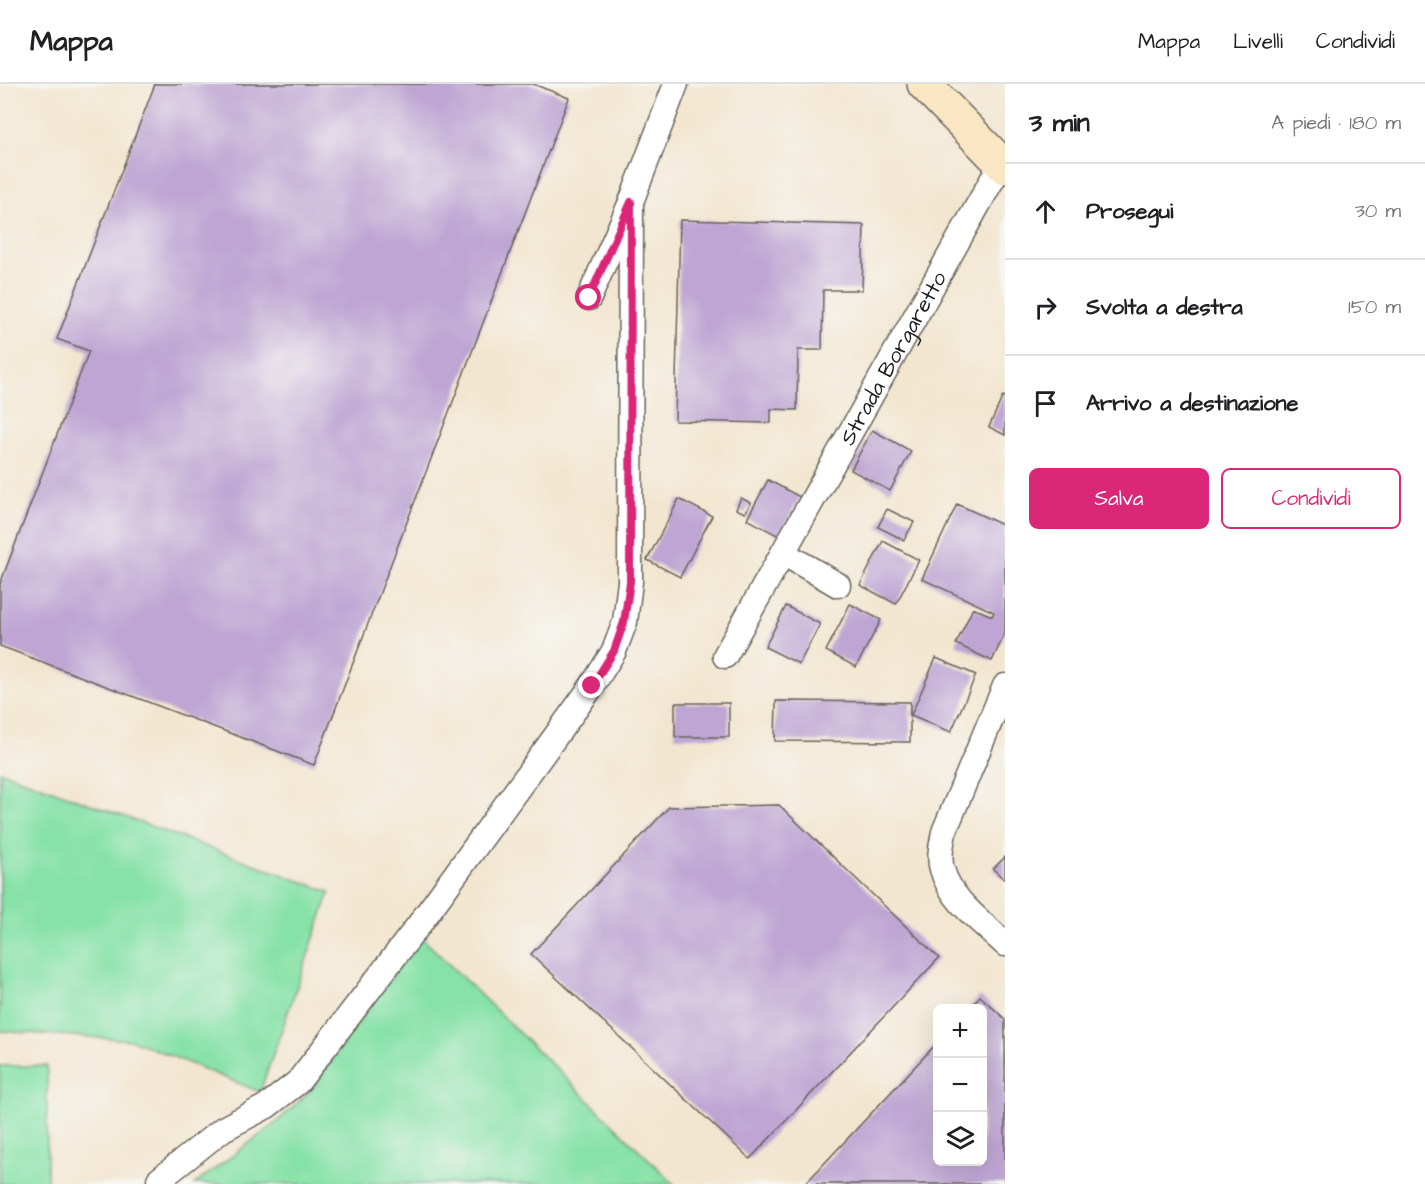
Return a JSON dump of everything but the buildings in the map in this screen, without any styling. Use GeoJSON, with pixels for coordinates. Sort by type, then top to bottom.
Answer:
{"type":"FeatureCollection","features":[{"type":"Feature","properties":{"kind":"street"},"geometry":{"type":"LineString","coordinates":[[589,298],[631,202],[676,84]]}},
{"type":"Feature","properties":{"kind":"street","name":"Strada Borgaretto"},"geometry":{"type":"LineString","coordinates":[[726,656],[1003,166],[924,84]]}},
{"type":"Feature","properties":{"kind":"street"},"geometry":{"type":"LineString","coordinates":[[159,1180],[224,1129],[267,1106],[298,1082],[418,926],[592,686],[614,651],[624,622],[630,582],[631,202]]}},
{"type":"Feature","properties":{"kind":"street"},"geometry":{"type":"LineString","coordinates":[[783,553],[838,585]]}},
{"type":"Feature","properties":{"kind":"street"},"geometry":{"type":"LineString","coordinates":[[1005,686],[944,832],[940,855],[942,869],[961,902],[1005,944]]}},
{"type":"Feature","properties":{"kind":"green space"},"geometry":{"type":"Polygon","coordinates":[[[0,771],[330,892],[260,1092],[132,1040],[0,1031],[0,771]]]}},
{"type":"Feature","properties":{"kind":"green space"},"geometry":{"type":"Polygon","coordinates":[[[421,937],[674,1184],[195,1184],[277,1122],[311,1090],[421,937]]]}},
{"type":"Feature","properties":{"kind":"green space"},"geometry":{"type":"Polygon","coordinates":[[[0,1066],[47,1066],[47,1184],[0,1184],[0,1066]]]}},
{"type":"Feature","properties":{"kind":"route"},"geometry":{"type":"LineString","coordinates":[[589,298],[631,202],[630,582],[624,622],[614,651],[592,686]]}}]}
